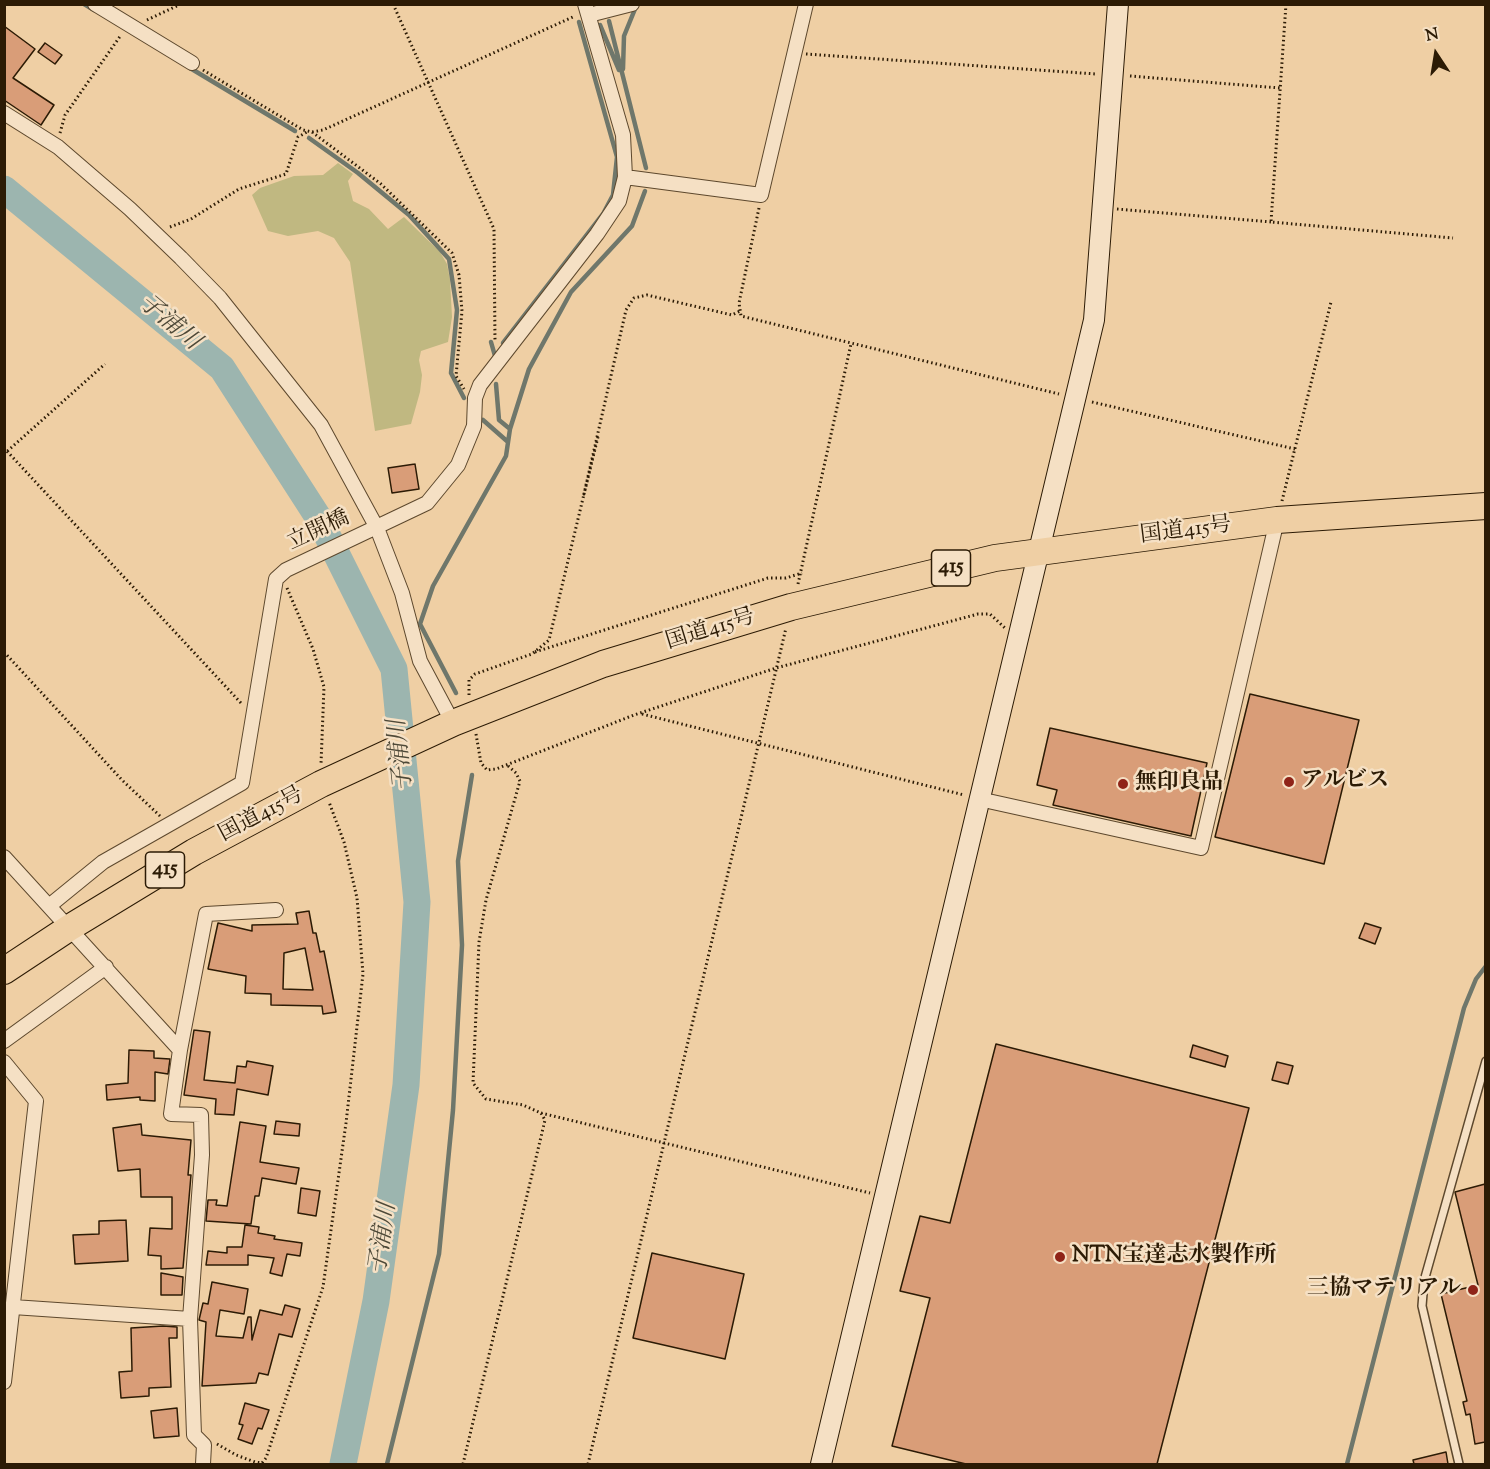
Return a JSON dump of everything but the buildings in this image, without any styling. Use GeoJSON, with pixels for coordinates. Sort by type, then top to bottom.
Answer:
{"type":"FeatureCollection","features":[{"type":"Feature","properties":{"kind":"highway","name":"国道415号"},"geometry":{"type":"LineString","coordinates":[[4,971],[69,928],[194,852],[326,781],[603,664],[791,607],[995,558],[1277,520],[1485,506]]}},
{"type":"Feature","properties":{"kind":"street"},"geometry":{"type":"LineString","coordinates":[[95,4],[192,63]]}},
{"type":"Feature","properties":{"kind":"street"},"geometry":{"type":"LineString","coordinates":[[475,398],[480,385],[597,234],[618,201],[625,177],[623,135],[588,10],[632,4]]}},
{"type":"Feature","properties":{"kind":"street"},"geometry":{"type":"LineString","coordinates":[[625,177],[761,195],[806,4]]}},
{"type":"Feature","properties":{"kind":"street"},"geometry":{"type":"LineString","coordinates":[[820,1464],[886,1197],[1037,552],[1094,320],[1118,4]]}},
{"type":"Feature","properties":{"kind":"street"},"geometry":{"type":"LineString","coordinates":[[4,113],[58,147],[156,234],[220,298],[321,425],[374,530],[402,593],[420,661],[455,727]]}},
{"type":"Feature","properties":{"kind":"street","name":"立開橋"},"geometry":{"type":"LineString","coordinates":[[275,585],[278,575],[286,570],[427,503],[458,465],[474,426],[475,398]]}},
{"type":"Feature","properties":{"kind":"street"},"geometry":{"type":"LineString","coordinates":[[979,799],[1201,848],[1277,520]]}},
{"type":"Feature","properties":{"kind":"street"},"geometry":{"type":"LineString","coordinates":[[49,906],[103,862],[242,783],[275,585]]}},
{"type":"Feature","properties":{"kind":"street"},"geometry":{"type":"LineString","coordinates":[[4,857],[180,1050]]}},
{"type":"Feature","properties":{"kind":"street"},"geometry":{"type":"LineString","coordinates":[[203,1464],[204,1445],[194,1434],[190,1319],[202,1155],[201,1115],[171,1114],[180,1050],[206,915],[276,910]]}},
{"type":"Feature","properties":{"kind":"street"},"geometry":{"type":"LineString","coordinates":[[4,1041],[106,967]]}},
{"type":"Feature","properties":{"kind":"street"},"geometry":{"type":"LineString","coordinates":[[4,1062],[36,1101],[4,1382]]}},
{"type":"Feature","properties":{"kind":"street"},"geometry":{"type":"LineString","coordinates":[[13,1307],[190,1319]]}},
{"type":"Feature","properties":{"kind":"lane"},"geometry":{"type":"LineString","coordinates":[[1459,1464],[1422,1306],[1425,1281],[1485,1061]]}},
{"type":"Feature","properties":{"kind":"path"},"geometry":{"type":"LineString","coordinates":[[58,147],[65,115],[123,33],[181,4]]}},
{"type":"Feature","properties":{"kind":"path"},"geometry":{"type":"LineString","coordinates":[[393,4],[494,229],[495,343],[505,351]]}},
{"type":"Feature","properties":{"kind":"path"},"geometry":{"type":"LineString","coordinates":[[1271,222],[1286,4]]}},
{"type":"Feature","properties":{"kind":"path"},"geometry":{"type":"LineString","coordinates":[[192,63],[303,130],[323,130],[588,10]]}},
{"type":"Feature","properties":{"kind":"path"},"geometry":{"type":"LineString","coordinates":[[795,54],[1280,88]]}},
{"type":"Feature","properties":{"kind":"path"},"geometry":{"type":"LineString","coordinates":[[156,234],[191,219],[239,189],[286,174],[298,137],[311,131]]}},
{"type":"Feature","properties":{"kind":"path"},"geometry":{"type":"LineString","coordinates":[[311,131],[381,184],[452,253],[459,275],[462,311],[456,376],[467,394],[475,398]]}},
{"type":"Feature","properties":{"kind":"path"},"geometry":{"type":"LineString","coordinates":[[761,195],[739,303],[741,316],[851,345],[1295,448]]}},
{"type":"Feature","properties":{"kind":"path"},"geometry":{"type":"LineString","coordinates":[[1104,208],[1453,238]]}},
{"type":"Feature","properties":{"kind":"path"},"geometry":{"type":"LineString","coordinates":[[535,652],[549,640],[626,310],[634,298],[647,296],[732,315],[740,311]]}},
{"type":"Feature","properties":{"kind":"path"},"geometry":{"type":"LineString","coordinates":[[1277,520],[1331,302]]}},
{"type":"Feature","properties":{"kind":"path"},"geometry":{"type":"LineString","coordinates":[[469,695],[469,680],[475,674],[535,652],[768,578],[786,578],[802,573],[851,345]]}},
{"type":"Feature","properties":{"kind":"path"},"geometry":{"type":"LineString","coordinates":[[105,364],[6,451],[252,716]]}},
{"type":"Feature","properties":{"kind":"path"},"geometry":{"type":"LineString","coordinates":[[584,494],[598,436]]}},
{"type":"Feature","properties":{"kind":"path"},"geometry":{"type":"LineString","coordinates":[[204,1445],[220,1443],[236,1455],[255,1462],[262,1463],[266,1458],[323,1287],[346,1123],[363,974],[357,898],[350,865],[320,763],[324,687],[291,595],[285,585],[275,585]]}},
{"type":"Feature","properties":{"kind":"path"},"geometry":{"type":"LineString","coordinates":[[588,1464],[791,607]]}},
{"type":"Feature","properties":{"kind":"path"},"geometry":{"type":"LineString","coordinates":[[455,727],[487,770],[507,765],[634,715],[776,668],[978,614],[990,614],[1002,628],[1019,632]]}},
{"type":"Feature","properties":{"kind":"path"},"geometry":{"type":"LineString","coordinates":[[4,652],[122,780],[169,824]]}},
{"type":"Feature","properties":{"kind":"path"},"geometry":{"type":"LineString","coordinates":[[634,715],[646,714],[664,721],[979,799]]}},
{"type":"Feature","properties":{"kind":"path"},"geometry":{"type":"LineString","coordinates":[[507,765],[516,773],[520,781],[486,900],[479,942],[473,1083],[486,1099],[523,1106],[542,1113],[886,1197]]}},
{"type":"Feature","properties":{"kind":"path"},"geometry":{"type":"LineString","coordinates":[[464,1464],[545,1120],[542,1113]]}},
{"type":"Feature","properties":{"kind":"shaded area"},"geometry":{"type":"Polygon","coordinates":[[[338,163],[353,174],[348,181],[353,201],[369,209],[388,229],[404,217],[440,252],[447,264],[452,317],[448,342],[421,351],[420,392],[411,424],[375,431],[350,262],[334,238],[318,231],[288,236],[268,231],[252,195],[260,188],[294,176],[323,175],[338,163]]]}},
{"type":"Feature","properties":{"kind":"waterway"},"geometry":{"type":"LineString","coordinates":[[84,4],[94,10]]}},
{"type":"Feature","properties":{"kind":"waterway"},"geometry":{"type":"LineString","coordinates":[[623,69],[624,36],[635,9]]}},
{"type":"Feature","properties":{"kind":"waterway"},"geometry":{"type":"LineString","coordinates":[[609,21],[646,168]]}},
{"type":"Feature","properties":{"kind":"waterway"},"geometry":{"type":"LineString","coordinates":[[503,343],[603,214],[613,195],[617,157],[579,22]]}},
{"type":"Feature","properties":{"kind":"waterway"},"geometry":{"type":"LineString","coordinates":[[600,25],[619,70]]}},
{"type":"Feature","properties":{"kind":"waterway"},"geometry":{"type":"LineString","coordinates":[[190,68],[295,131]]}},
{"type":"Feature","properties":{"kind":"waterway"},"geometry":{"type":"LineString","coordinates":[[309,138],[358,173],[409,215],[449,259],[457,310],[451,373],[464,398]]}},
{"type":"Feature","properties":{"kind":"waterway","name":"子浦川"},"geometry":{"type":"LineString","coordinates":[[4,189],[222,368],[318,517],[394,669],[417,902],[406,1085],[376,1301],[343,1464]]}},
{"type":"Feature","properties":{"kind":"waterway"},"geometry":{"type":"LineString","coordinates":[[456,693],[420,624],[433,586],[506,456],[510,429],[529,369],[571,292],[632,226],[645,191]]}},
{"type":"Feature","properties":{"kind":"waterway"},"geometry":{"type":"LineString","coordinates":[[491,342],[495,356]]}},
{"type":"Feature","properties":{"kind":"waterway"},"geometry":{"type":"LineString","coordinates":[[496,384],[499,420],[510,429]]}},
{"type":"Feature","properties":{"kind":"waterway"},"geometry":{"type":"LineString","coordinates":[[483,420],[508,442]]}},
{"type":"Feature","properties":{"kind":"waterway"},"geometry":{"type":"LineString","coordinates":[[387,1464],[439,1254],[453,1110],[462,945],[458,861],[472,775]]}},
{"type":"Feature","properties":{"kind":"waterway"},"geometry":{"type":"LineString","coordinates":[[1347,1464],[1464,1008],[1476,979],[1486,966]]}},
{"type":"Feature","properties":{"kind":"place","name":"アルビス"},"geometry":{"type":"Point","coordinates":[1289,782]}},
{"type":"Feature","properties":{"kind":"place","name":"無印良品"},"geometry":{"type":"Point","coordinates":[1123,784]}},
{"type":"Feature","properties":{"kind":"place","name":"NTN宝達志水製作所"},"geometry":{"type":"Point","coordinates":[1060,1257]}},
{"type":"Feature","properties":{"kind":"place","name":"三協マテリアル"},"geometry":{"type":"Point","coordinates":[1473,1290]}}]}
